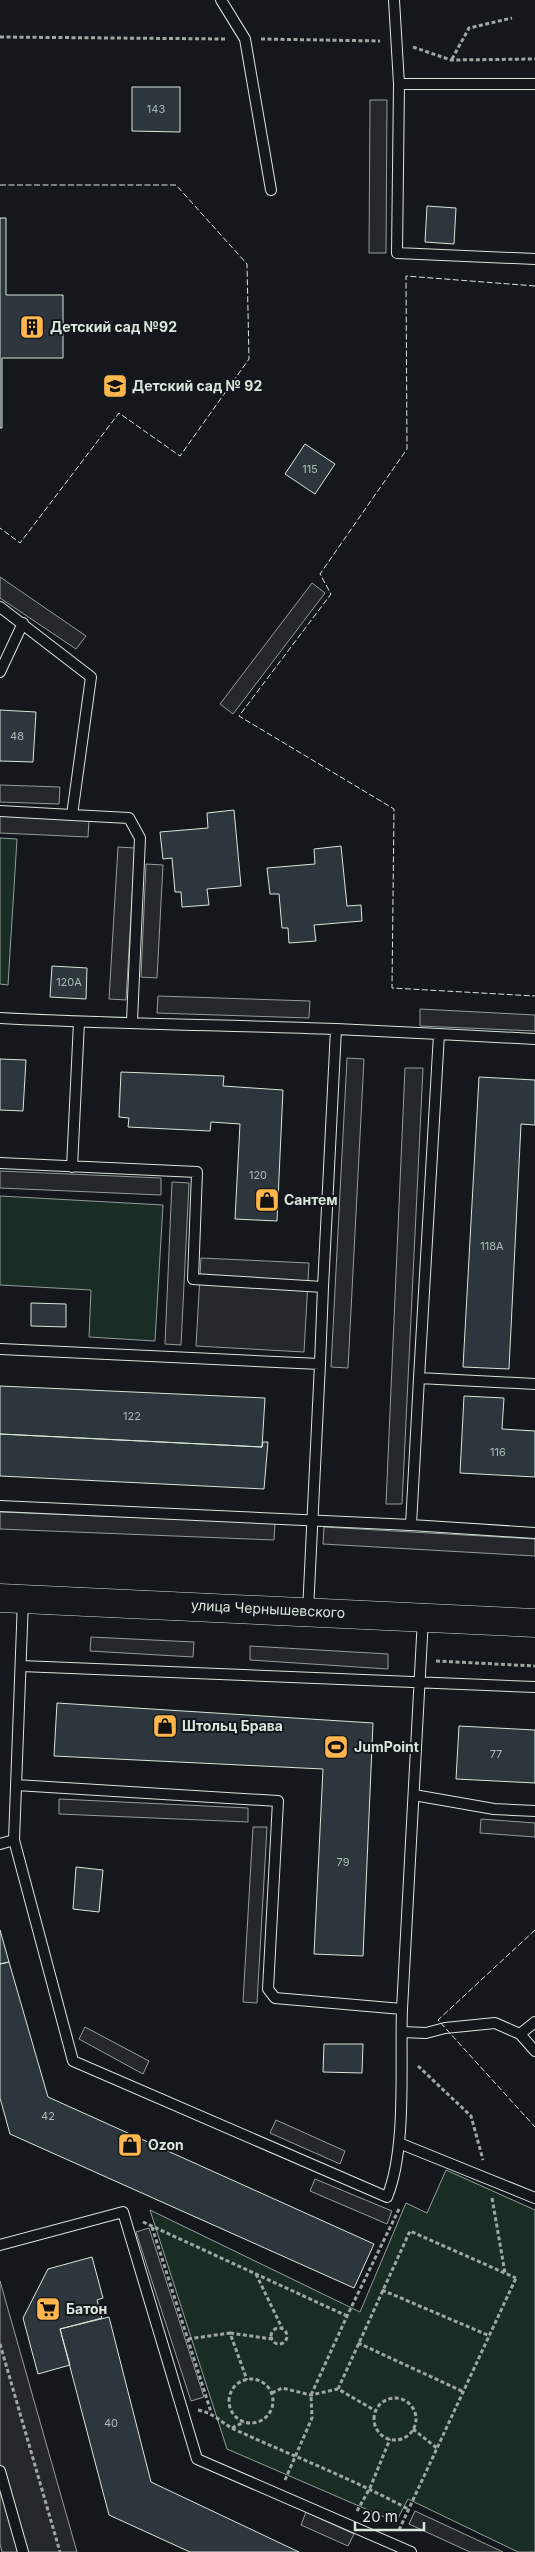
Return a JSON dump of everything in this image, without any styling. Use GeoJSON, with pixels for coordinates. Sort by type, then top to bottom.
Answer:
{"type":"FeatureCollection","features":[{"type":"Feature","properties":{"kind":"main road","name":"улица Чернышевского"},"geometry":{"type":"LineString","coordinates":[[12,1599],[308,1610],[535,1623]]}},
{"type":"Feature","properties":{"kind":"lane"},"geometry":{"type":"LineString","coordinates":[[221,0],[245,39],[271,190]]}},
{"type":"Feature","properties":{"kind":"lane"},"geometry":{"type":"LineString","coordinates":[[394,0],[399,84],[397,253],[535,259]]}},
{"type":"Feature","properties":{"kind":"lane"},"geometry":{"type":"LineString","coordinates":[[399,84],[535,84]]}},
{"type":"Feature","properties":{"kind":"lane"},"geometry":{"type":"LineString","coordinates":[[0,607],[22,622],[91,677],[72,815]]}},
{"type":"Feature","properties":{"kind":"lane"},"geometry":{"type":"LineString","coordinates":[[0,672],[22,622]]}},
{"type":"Feature","properties":{"kind":"lane"},"geometry":{"type":"LineString","coordinates":[[0,811],[128,818],[140,838],[132,1021]]}},
{"type":"Feature","properties":{"kind":"lane"},"geometry":{"type":"LineString","coordinates":[[0,1018],[336,1029],[535,1040]]}},
{"type":"Feature","properties":{"kind":"lane"},"geometry":{"type":"LineString","coordinates":[[72,1167],[79,1022]]}},
{"type":"Feature","properties":{"kind":"lane"},"geometry":{"type":"LineString","coordinates":[[308,1610],[336,1029]]}},
{"type":"Feature","properties":{"kind":"lane"},"geometry":{"type":"LineString","coordinates":[[411,1525],[439,1034]]}},
{"type":"Feature","properties":{"kind":"lane"},"geometry":{"type":"LineString","coordinates":[[0,1164],[197,1172],[193,1279],[323,1287]]}},
{"type":"Feature","properties":{"kind":"lane"},"geometry":{"type":"LineString","coordinates":[[0,1349],[320,1364]]}},
{"type":"Feature","properties":{"kind":"lane"},"geometry":{"type":"LineString","coordinates":[[419,1378],[535,1384]]}},
{"type":"Feature","properties":{"kind":"lane"},"geometry":{"type":"LineString","coordinates":[[0,1506],[411,1525],[535,1533]]}},
{"type":"Feature","properties":{"kind":"lane"},"geometry":{"type":"LineString","coordinates":[[12,1599],[21,1666],[14,1840],[73,2061],[387,2197],[392,2185],[398,2143],[402,2009],[423,1617]]}},
{"type":"Feature","properties":{"kind":"lane"},"geometry":{"type":"LineString","coordinates":[[21,1666],[535,1687]]}},
{"type":"Feature","properties":{"kind":"lane"},"geometry":{"type":"LineString","coordinates":[[16,1785],[278,1801],[268,1989],[275,1998],[402,2009]]}},
{"type":"Feature","properties":{"kind":"lane"},"geometry":{"type":"LineString","coordinates":[[414,1795],[494,1809],[535,1811]]}},
{"type":"Feature","properties":{"kind":"lane"},"geometry":{"type":"LineString","coordinates":[[0,1844],[14,1840]]}},
{"type":"Feature","properties":{"kind":"lane"},"geometry":{"type":"LineString","coordinates":[[402,2032],[426,2033],[445,2028],[495,2022],[520,2034],[535,2052]]}},
{"type":"Feature","properties":{"kind":"lane"},"geometry":{"type":"LineString","coordinates":[[520,2034],[535,2022]]}},
{"type":"Feature","properties":{"kind":"lane"},"geometry":{"type":"LineString","coordinates":[[398,2143],[535,2198]]}},
{"type":"Feature","properties":{"kind":"lane"},"geometry":{"type":"LineString","coordinates":[[0,2245],[123,2212],[183,2407],[197,2459],[411,2552]]}},
{"type":"Feature","properties":{"kind":"lane"},"geometry":{"type":"LineString","coordinates":[[0,2471],[23,2552]]}},
{"type":"Feature","properties":{"kind":"path"},"geometry":{"type":"LineString","coordinates":[[451,60],[469,28],[512,18]]}},
{"type":"Feature","properties":{"kind":"path"},"geometry":{"type":"LineString","coordinates":[[0,37],[395,41],[451,60],[535,59]]}},
{"type":"Feature","properties":{"kind":"path"},"geometry":{"type":"LineString","coordinates":[[426,2033],[413,2062],[471,2116],[489,2180],[503,2272]]}},
{"type":"Feature","properties":{"kind":"path"},"geometry":{"type":"LineString","coordinates":[[278,2494],[296,2458],[312,2418],[311,2395],[346,2316],[399,2208],[387,2197]]}},
{"type":"Feature","properties":{"kind":"path"},"geometry":{"type":"LineString","coordinates":[[123,2212],[346,2316]]}},
{"type":"Feature","properties":{"kind":"path"},"geometry":{"type":"LineString","coordinates":[[152,2226],[211,2412]]}},
{"type":"Feature","properties":{"kind":"path"},"geometry":{"type":"LineString","coordinates":[[338,2389],[410,2231],[516,2278],[393,2544]]}},
{"type":"Feature","properties":{"kind":"path"},"geometry":{"type":"LineString","coordinates":[[188,2339],[230,2333],[272,2339],[278,2344],[285,2342],[288,2334],[282,2328],[256,2274]]}},
{"type":"Feature","properties":{"kind":"path"},"geometry":{"type":"LineString","coordinates":[[382,2290],[490,2336]]}},
{"type":"Feature","properties":{"kind":"path"},"geometry":{"type":"LineString","coordinates":[[272,2339],[271,2334],[274,2329],[282,2328]]}},
{"type":"Feature","properties":{"kind":"path"},"geometry":{"type":"LineString","coordinates":[[230,2333],[247,2380]]}},
{"type":"Feature","properties":{"kind":"path"},"geometry":{"type":"LineString","coordinates":[[358,2343],[464,2392]]}},
{"type":"Feature","properties":{"kind":"path"},"geometry":{"type":"LineString","coordinates":[[0,2344],[60,2552]]}},
{"type":"Feature","properties":{"kind":"path"},"geometry":{"type":"LineString","coordinates":[[231,2429],[244,2422],[258,2422],[269,2414],[274,2400],[272,2392],[261,2382],[247,2380],[234,2387],[229,2401],[233,2414],[244,2422]]}},
{"type":"Feature","properties":{"kind":"path"},"geometry":{"type":"LineString","coordinates":[[272,2392],[282,2388],[311,2395],[338,2389],[376,2411]]}},
{"type":"Feature","properties":{"kind":"path"},"geometry":{"type":"LineString","coordinates":[[390,2398],[404,2400],[414,2409],[416,2422],[414,2429],[403,2438],[390,2439],[378,2431],[375,2424],[376,2411],[379,2405],[390,2398]]}},
{"type":"Feature","properties":{"kind":"path"},"geometry":{"type":"LineString","coordinates":[[183,2407],[211,2412],[231,2429],[370,2488],[408,2509]]}},
{"type":"Feature","properties":{"kind":"path"},"geometry":{"type":"LineString","coordinates":[[414,2429],[438,2449]]}},
{"type":"Feature","properties":{"kind":"path"},"geometry":{"type":"LineString","coordinates":[[349,2525],[370,2488],[390,2439]]}},
{"type":"Feature","properties":{"kind":"green space"},"geometry":{"type":"Polygon","coordinates":[[[0,838],[17,839],[8,985],[0,984],[0,838]]]}},
{"type":"Feature","properties":{"kind":"green space"},"geometry":{"type":"Polygon","coordinates":[[[0,1196],[163,1205],[155,1341],[89,1337],[91,1290],[0,1285],[0,1196]]]}},
{"type":"Feature","properties":{"kind":"green space"},"geometry":{"type":"Polygon","coordinates":[[[446,2170],[535,2210],[535,2552],[518,2552],[408,2499],[396,2522],[227,2449],[150,2210],[360,2312],[406,2203],[427,2213],[446,2170]]]}},
{"type":"Feature","properties":{"kind":"shaded area"},"geometry":{"type":"Polygon","coordinates":[[[370,100],[387,100],[386,253],[369,253],[370,100]]]}},
{"type":"Feature","properties":{"kind":"shaded area"},"geometry":{"type":"Polygon","coordinates":[[[0,577],[86,636],[76,649],[0,598],[0,577]]]}},
{"type":"Feature","properties":{"kind":"shaded area"},"geometry":{"type":"Polygon","coordinates":[[[312,583],[325,593],[233,714],[220,704],[312,583]]]}},
{"type":"Feature","properties":{"kind":"shaded area"},"geometry":{"type":"Polygon","coordinates":[[[0,785],[60,787],[59,804],[0,802],[0,785]]]}},
{"type":"Feature","properties":{"kind":"shaded area"},"geometry":{"type":"Polygon","coordinates":[[[0,816],[89,820],[88,837],[0,833],[0,816]]]}},
{"type":"Feature","properties":{"kind":"shaded area"},"geometry":{"type":"Polygon","coordinates":[[[118,847],[135,848],[126,1000],[109,999],[118,847]]]}},
{"type":"Feature","properties":{"kind":"shaded area"},"geometry":{"type":"Polygon","coordinates":[[[146,864],[163,865],[157,978],[141,977],[146,864]]]}},
{"type":"Feature","properties":{"kind":"shaded area"},"geometry":{"type":"Polygon","coordinates":[[[158,996],[310,1001],[309,1018],[157,1013],[158,996]]]}},
{"type":"Feature","properties":{"kind":"shaded area"},"geometry":{"type":"Polygon","coordinates":[[[420,1009],[535,1015],[535,1031],[420,1026],[420,1009]]]}},
{"type":"Feature","properties":{"kind":"shaded area"},"geometry":{"type":"Polygon","coordinates":[[[347,1058],[364,1059],[348,1368],[331,1367],[347,1058]]]}},
{"type":"Feature","properties":{"kind":"shaded area"},"geometry":{"type":"Polygon","coordinates":[[[405,1068],[423,1068],[402,1504],[386,1504],[405,1068]]]}},
{"type":"Feature","properties":{"kind":"shaded area"},"geometry":{"type":"Polygon","coordinates":[[[0,1171],[161,1178],[161,1195],[0,1188],[0,1171]]]}},
{"type":"Feature","properties":{"kind":"shaded area"},"geometry":{"type":"Polygon","coordinates":[[[172,1182],[189,1183],[181,1345],[165,1344],[172,1182]]]}},
{"type":"Feature","properties":{"kind":"shaded area"},"geometry":{"type":"Polygon","coordinates":[[[201,1258],[309,1263],[304,1352],[196,1346],[201,1258]]]}},
{"type":"Feature","properties":{"kind":"shaded area"},"geometry":{"type":"Polygon","coordinates":[[[0,1512],[275,1523],[274,1540],[0,1529],[0,1512]]]}},
{"type":"Feature","properties":{"kind":"shaded area"},"geometry":{"type":"Polygon","coordinates":[[[324,1527],[535,1539],[535,1556],[323,1544],[324,1527]]]}},
{"type":"Feature","properties":{"kind":"shaded area"},"geometry":{"type":"Polygon","coordinates":[[[91,1637],[194,1642],[193,1657],[90,1651],[91,1637]]]}},
{"type":"Feature","properties":{"kind":"shaded area"},"geometry":{"type":"Polygon","coordinates":[[[250,1646],[388,1654],[388,1669],[250,1660],[250,1646]]]}},
{"type":"Feature","properties":{"kind":"shaded area"},"geometry":{"type":"Polygon","coordinates":[[[59,1799],[248,1808],[248,1822],[59,1814],[59,1799]]]}},
{"type":"Feature","properties":{"kind":"shaded area"},"geometry":{"type":"Polygon","coordinates":[[[481,1819],[535,1823],[535,1837],[480,1833],[481,1819]]]}},
{"type":"Feature","properties":{"kind":"shaded area"},"geometry":{"type":"Polygon","coordinates":[[[253,1827],[267,1827],[257,2003],[243,2002],[253,1827]]]}},
{"type":"Feature","properties":{"kind":"shaded area"},"geometry":{"type":"Polygon","coordinates":[[[85,2027],[149,2061],[143,2074],[79,2039],[85,2027]]]}},
{"type":"Feature","properties":{"kind":"shaded area"},"geometry":{"type":"Polygon","coordinates":[[[276,2120],[345,2151],[340,2164],[270,2133],[276,2120]]]}},
{"type":"Feature","properties":{"kind":"shaded area"},"geometry":{"type":"Polygon","coordinates":[[[315,2179],[392,2211],[387,2224],[310,2191],[315,2179]]]}},
{"type":"Feature","properties":{"kind":"shaded area"},"geometry":{"type":"Polygon","coordinates":[[[149,2228],[204,2397],[191,2401],[136,2232],[149,2228]]]}},
{"type":"Feature","properties":{"kind":"shaded area"},"geometry":{"type":"Polygon","coordinates":[[[0,2281],[77,2552],[2,2552],[0,2544],[0,2281]]]}},
{"type":"Feature","properties":{"kind":"shaded area"},"geometry":{"type":"Polygon","coordinates":[[[415,2511],[503,2552],[470,2552],[409,2524],[415,2511]]]}},
{"type":"Feature","properties":{"kind":"shaded area"},"geometry":{"type":"Polygon","coordinates":[[[306,2512],[354,2534],[348,2546],[301,2525],[306,2512]]]}},
{"type":"Feature","properties":{"kind":"building"},"geometry":{"type":"Polygon","coordinates":[[[132,87],[180,87],[180,132],[132,131],[132,87]]]}},
{"type":"Feature","properties":{"kind":"building"},"geometry":{"type":"Polygon","coordinates":[[[427,206],[456,208],[454,244],[425,242],[427,206]]]}},
{"type":"Feature","properties":{"kind":"building","name":"Детский сад №92"},"geometry":{"type":"Polygon","coordinates":[[[0,218],[6,218],[6,295],[63,295],[63,358],[2,358],[2,428],[0,428],[0,218]]]}},
{"type":"Feature","properties":{"kind":"building"},"geometry":{"type":"Polygon","coordinates":[[[305,444],[335,464],[315,494],[285,474],[305,444]]]}},
{"type":"Feature","properties":{"kind":"building"},"geometry":{"type":"Polygon","coordinates":[[[0,710],[36,712],[33,762],[0,761],[0,710]]]}},
{"type":"Feature","properties":{"kind":"building"},"geometry":{"type":"Polygon","coordinates":[[[234,810],[241,886],[207,889],[209,905],[182,907],[181,892],[175,892],[172,858],[163,859],[160,832],[208,828],[207,813],[234,810]]]}},
{"type":"Feature","properties":{"kind":"building"},"geometry":{"type":"Polygon","coordinates":[[[341,846],[347,906],[361,905],[362,921],[314,925],[316,941],[289,943],[288,928],[282,928],[279,894],[270,894],[267,868],[315,864],[314,849],[341,846]]]}},
{"type":"Feature","properties":{"kind":"building"},"geometry":{"type":"Polygon","coordinates":[[[52,966],[87,968],[86,999],[50,997],[52,966]]]}},
{"type":"Feature","properties":{"kind":"building"},"geometry":{"type":"Polygon","coordinates":[[[0,1059],[26,1060],[23,1111],[0,1110],[0,1059]]]}},
{"type":"Feature","properties":{"kind":"building"},"geometry":{"type":"Polygon","coordinates":[[[121,1072],[224,1076],[223,1086],[283,1090],[277,1221],[235,1219],[240,1124],[211,1122],[210,1131],[128,1127],[129,1118],[119,1117],[121,1072]]]}},
{"type":"Feature","properties":{"kind":"building"},"geometry":{"type":"Polygon","coordinates":[[[479,1077],[535,1080],[535,1125],[521,1124],[509,1369],[463,1367],[479,1077]]]}},
{"type":"Feature","properties":{"kind":"building"},"geometry":{"type":"Polygon","coordinates":[[[31,1303],[66,1304],[66,1327],[31,1326],[31,1303]]]}},
{"type":"Feature","properties":{"kind":"building"},"geometry":{"type":"Polygon","coordinates":[[[0,1386],[265,1398],[262,1447],[0,1434],[0,1386]]]}},
{"type":"Feature","properties":{"kind":"building"},"geometry":{"type":"Polygon","coordinates":[[[464,1396],[504,1398],[502,1429],[535,1431],[535,1477],[460,1473],[464,1396]]]}},
{"type":"Feature","properties":{"kind":"building"},"geometry":{"type":"Polygon","coordinates":[[[0,1434],[262,1447],[263,1442],[268,1442],[264,1489],[0,1476],[0,1434]]]}},
{"type":"Feature","properties":{"kind":"building"},"geometry":{"type":"Polygon","coordinates":[[[57,1703],[373,1723],[363,1956],[314,1954],[323,1769],[54,1756],[57,1703]]]}},
{"type":"Feature","properties":{"kind":"building"},"geometry":{"type":"Polygon","coordinates":[[[459,1726],[535,1730],[535,1783],[456,1779],[459,1726]]]}},
{"type":"Feature","properties":{"kind":"building"},"geometry":{"type":"Polygon","coordinates":[[[76,1867],[103,1870],[99,1912],[73,1909],[76,1867]]]}},
{"type":"Feature","properties":{"kind":"building"},"geometry":{"type":"Polygon","coordinates":[[[0,1930],[9,1962],[0,1964],[0,1930]]]}},
{"type":"Feature","properties":{"kind":"building"},"geometry":{"type":"Polygon","coordinates":[[[9,1962],[48,2097],[374,2244],[354,2288],[10,2134],[0,2098],[0,1964],[9,1962]]]}},
{"type":"Feature","properties":{"kind":"building"},"geometry":{"type":"Polygon","coordinates":[[[324,2044],[363,2044],[362,2073],[323,2072],[324,2044]]]}},
{"type":"Feature","properties":{"kind":"building"},"geometry":{"type":"Polygon","coordinates":[[[92,2257],[103,2298],[97,2300],[102,2318],[60,2329],[70,2365],[38,2374],[23,2318],[48,2269],[92,2257]]]}},
{"type":"Feature","properties":{"kind":"building"},"geometry":{"type":"Polygon","coordinates":[[[109,2317],[151,2482],[299,2552],[190,2552],[109,2515],[60,2329],[109,2317]]]}},
{"type":"Feature","properties":{"kind":"fence"},"geometry":{"type":"LineString","coordinates":[[0,185],[176,185],[247,264],[249,359],[180,456],[119,413],[20,543],[0,528]]}},
{"type":"Feature","properties":{"kind":"fence"},"geometry":{"type":"LineString","coordinates":[[535,286],[406,276],[407,449],[320,574],[331,594],[239,716],[394,809],[392,988],[535,996]]}},
{"type":"Feature","properties":{"kind":"fence"},"geometry":{"type":"LineString","coordinates":[[535,1930],[438,2020],[535,2127]]}},
{"type":"Feature","properties":{"kind":"place","name":"Детский сад №92"},"geometry":{"type":"Point","coordinates":[32,327]}},
{"type":"Feature","properties":{"kind":"place","name":"Детский сад № 92"},"geometry":{"type":"Point","coordinates":[115,386]}},
{"type":"Feature","properties":{"kind":"place","name":"Сантем"},"geometry":{"type":"Point","coordinates":[267,1200]}},
{"type":"Feature","properties":{"kind":"place","name":"Штольц Брава"},"geometry":{"type":"Point","coordinates":[165,1726]}},
{"type":"Feature","properties":{"kind":"place","name":"JumPoint"},"geometry":{"type":"Point","coordinates":[336,1747]}},
{"type":"Feature","properties":{"kind":"place","name":"Ozon"},"geometry":{"type":"Point","coordinates":[130,2145]}},
{"type":"Feature","properties":{"kind":"place","name":"Батон"},"geometry":{"type":"Point","coordinates":[48,2309]}}]}
